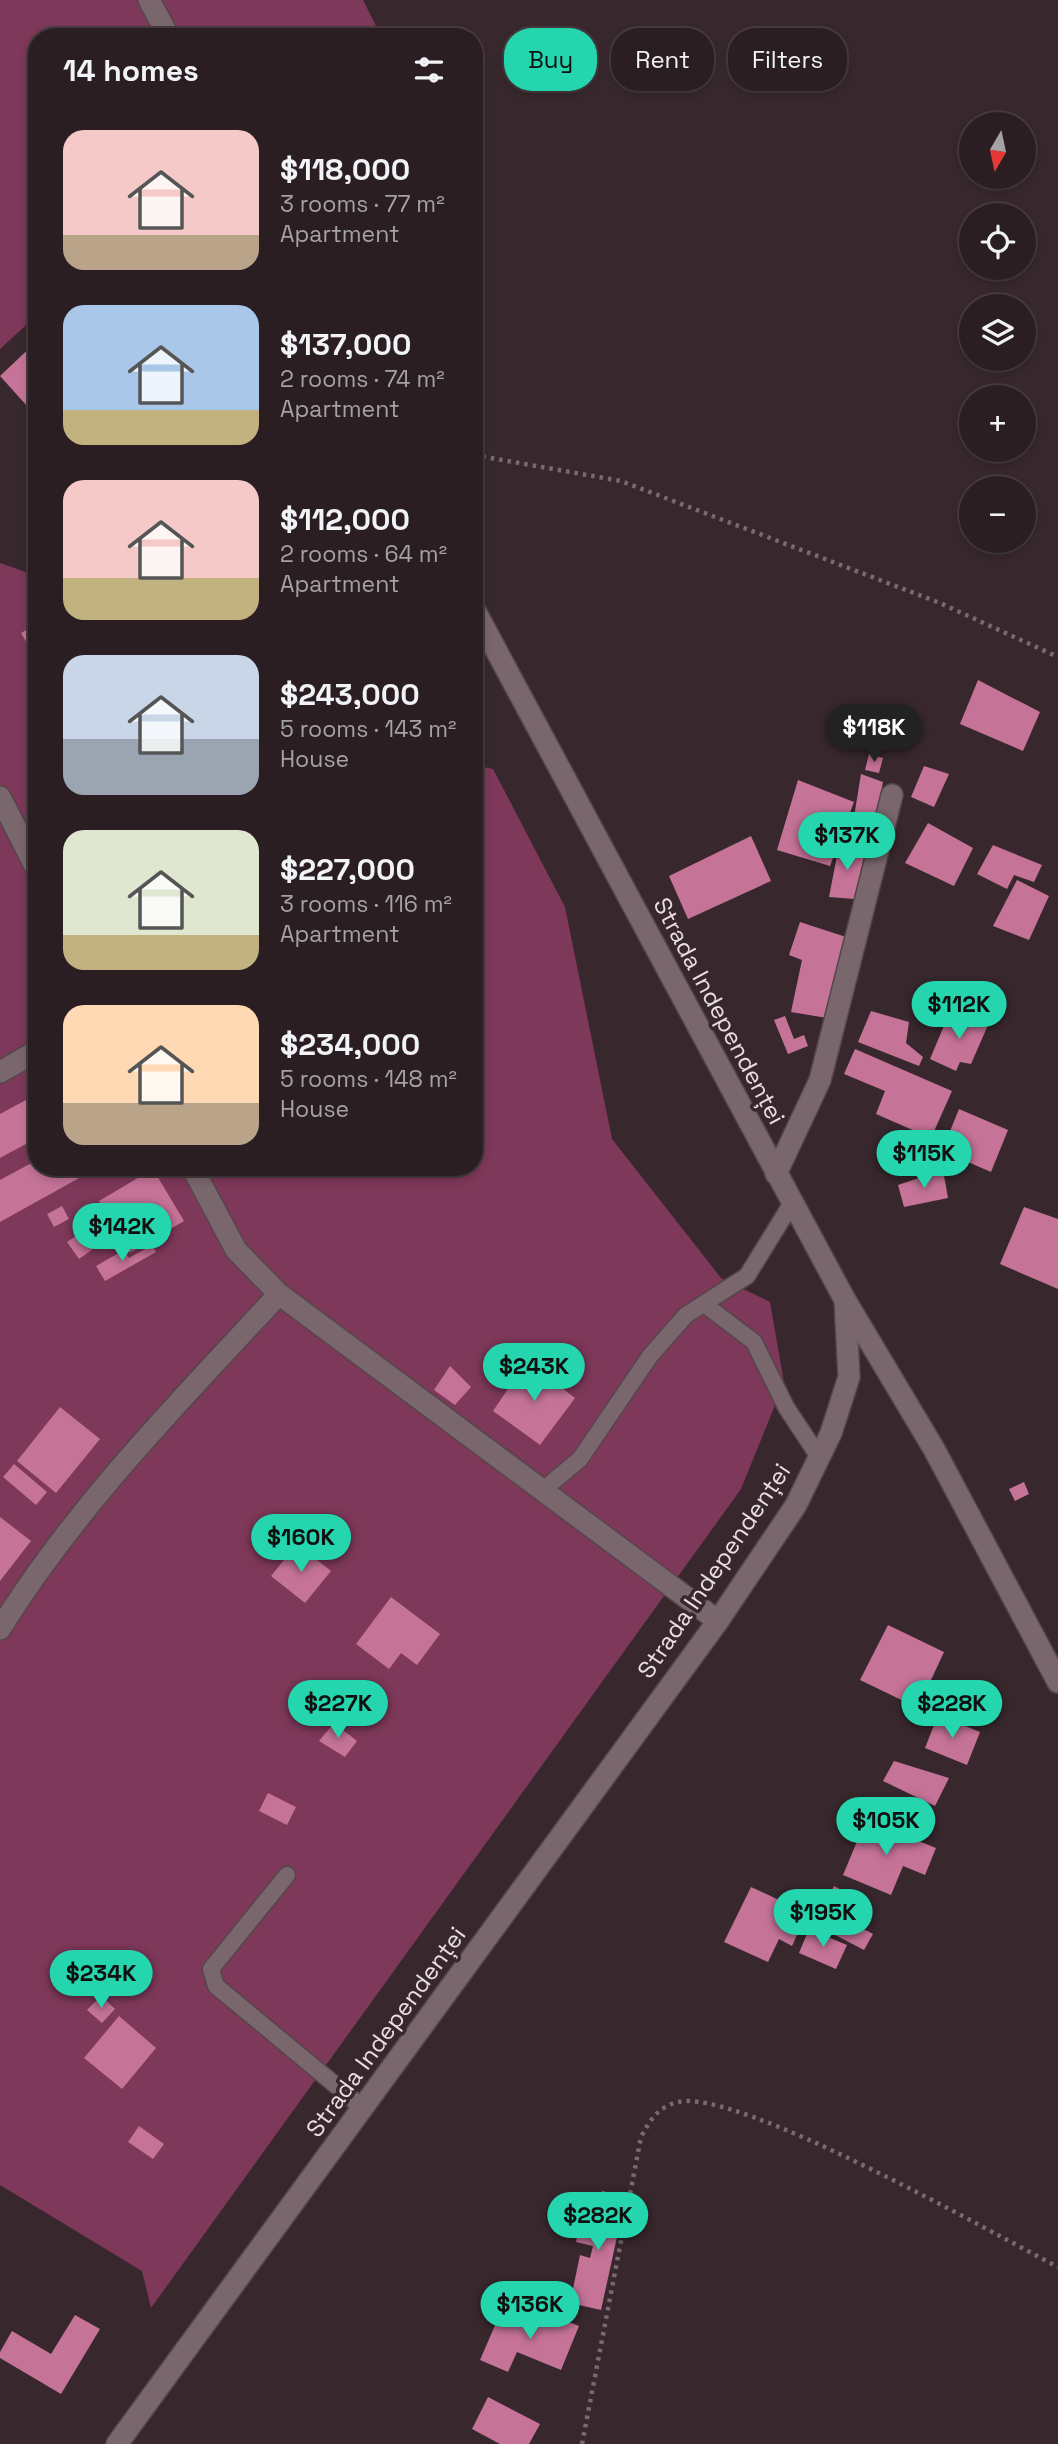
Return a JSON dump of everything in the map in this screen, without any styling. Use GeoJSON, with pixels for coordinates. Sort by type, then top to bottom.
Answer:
{"type":"FeatureCollection","features":[{"type":"Feature","properties":{"kind":"main road"},"geometry":{"type":"LineString","coordinates":[[149,0],[164,28]]}},
{"type":"Feature","properties":{"kind":"main road","name":"Strada Independenței"},"geometry":{"type":"LineString","coordinates":[[117,2444],[718,1621],[796,1505],[831,1433],[849,1377],[845,1300],[483,626]]}},
{"type":"Feature","properties":{"kind":"main road"},"geometry":{"type":"LineString","coordinates":[[776,1174],[820,1080],[892,795]]}},
{"type":"Feature","properties":{"kind":"main road"},"geometry":{"type":"LineString","coordinates":[[0,797],[28,852]]}},
{"type":"Feature","properties":{"kind":"main road"},"geometry":{"type":"LineString","coordinates":[[0,1072],[28,1056]]}},
{"type":"Feature","properties":{"kind":"main road"},"geometry":{"type":"LineString","coordinates":[[197,1176],[236,1250],[279,1294],[718,1621]]}},
{"type":"Feature","properties":{"kind":"main road"},"geometry":{"type":"LineString","coordinates":[[0,1629],[29,1583],[139,1444],[279,1294]]}},
{"type":"Feature","properties":{"kind":"main road"},"geometry":{"type":"LineString","coordinates":[[845,1300],[934,1449],[1058,1682]]}},
{"type":"Feature","properties":{"kind":"lane"},"geometry":{"type":"LineString","coordinates":[[543,1490],[580,1459],[650,1356],[687,1315],[747,1276],[792,1203]]}},
{"type":"Feature","properties":{"kind":"lane"},"geometry":{"type":"LineString","coordinates":[[704,1304],[754,1342],[786,1407],[819,1457]]}},
{"type":"Feature","properties":{"kind":"lane"},"geometry":{"type":"LineString","coordinates":[[287,1875],[211,1969],[216,1986],[363,2108]]}},
{"type":"Feature","properties":{"kind":"path"},"geometry":{"type":"LineString","coordinates":[[483,457],[621,481],[940,603],[1058,657]]}},
{"type":"Feature","properties":{"kind":"path"},"geometry":{"type":"LineString","coordinates":[[582,2444],[642,2137],[649,2120],[661,2109],[679,2102],[693,2101],[734,2109],[806,2139],[1058,2267]]}},
{"type":"Feature","properties":{"kind":"shaded area"},"geometry":{"type":"Polygon","coordinates":[[[0,0],[363,0],[377,28],[28,28],[28,323],[0,349],[0,0]]]}},
{"type":"Feature","properties":{"kind":"shaded area"},"geometry":{"type":"Polygon","coordinates":[[[0,563],[28,573],[28,1176],[483,1176],[483,767],[493,769],[565,907],[612,1139],[721,1278],[770,1302],[784,1383],[741,1489],[151,2308],[142,2271],[0,2185],[0,563]]]}},
{"type":"Feature","properties":{"kind":"building"},"geometry":{"type":"Polygon","coordinates":[[[28,350],[28,407],[0,376],[28,350]]]}},
{"type":"Feature","properties":{"kind":"building"},"geometry":{"type":"Polygon","coordinates":[[[28,629],[28,645],[21,633],[28,629]]]}},
{"type":"Feature","properties":{"kind":"building"},"geometry":{"type":"Polygon","coordinates":[[[978,680],[1040,712],[1023,751],[960,724],[978,680]]]}},
{"type":"Feature","properties":{"kind":"building"},"geometry":{"type":"Polygon","coordinates":[[[869,754],[883,758],[879,773],[865,770],[869,754]]]}},
{"type":"Feature","properties":{"kind":"building"},"geometry":{"type":"Polygon","coordinates":[[[924,766],[949,774],[934,807],[911,797],[924,766]]]}},
{"type":"Feature","properties":{"kind":"building"},"geometry":{"type":"Polygon","coordinates":[[[861,774],[883,782],[875,821],[854,817],[861,774]]]}},
{"type":"Feature","properties":{"kind":"building"},"geometry":{"type":"Polygon","coordinates":[[[798,780],[854,802],[830,866],[777,850],[798,780]]]}},
{"type":"Feature","properties":{"kind":"building"},"geometry":{"type":"Polygon","coordinates":[[[928,823],[973,848],[954,886],[905,863],[928,823]]]}},
{"type":"Feature","properties":{"kind":"building"},"geometry":{"type":"Polygon","coordinates":[[[751,836],[771,881],[688,919],[669,876],[751,836]]]}},
{"type":"Feature","properties":{"kind":"building"},"geometry":{"type":"Polygon","coordinates":[[[843,842],[862,843],[859,855],[864,857],[854,899],[829,897],[837,856],[840,857],[843,842]]]}},
{"type":"Feature","properties":{"kind":"building"},"geometry":{"type":"Polygon","coordinates":[[[993,845],[1042,865],[1034,882],[1014,875],[1007,889],[977,874],[993,845]]]}},
{"type":"Feature","properties":{"kind":"building"},"geometry":{"type":"Polygon","coordinates":[[[1017,880],[1049,896],[1029,940],[993,926],[1017,880]]]}},
{"type":"Feature","properties":{"kind":"building"},"geometry":{"type":"Polygon","coordinates":[[[800,922],[846,937],[827,1018],[791,1012],[802,960],[789,955],[800,922]]]}},
{"type":"Feature","properties":{"kind":"building"},"geometry":{"type":"Polygon","coordinates":[[[951,1009],[988,1025],[971,1064],[960,1062],[956,1071],[930,1059],[951,1009]]]}},
{"type":"Feature","properties":{"kind":"building"},"geometry":{"type":"Polygon","coordinates":[[[871,1011],[909,1022],[906,1043],[923,1057],[919,1066],[858,1042],[871,1011]]]}},
{"type":"Feature","properties":{"kind":"building"},"geometry":{"type":"Polygon","coordinates":[[[785,1016],[794,1039],[804,1035],[808,1046],[788,1054],[774,1020],[785,1016]]]}},
{"type":"Feature","properties":{"kind":"building"},"geometry":{"type":"Polygon","coordinates":[[[855,1049],[952,1091],[931,1138],[876,1114],[885,1091],[844,1074],[855,1049]]]}},
{"type":"Feature","properties":{"kind":"building"},"geometry":{"type":"Polygon","coordinates":[[[28,1099],[28,1143],[0,1158],[0,1114],[28,1099]]]}},
{"type":"Feature","properties":{"kind":"building"},"geometry":{"type":"Polygon","coordinates":[[[959,1109],[1008,1130],[991,1172],[942,1151],[959,1109]]]}},
{"type":"Feature","properties":{"kind":"building"},"geometry":{"type":"Polygon","coordinates":[[[28,1165],[28,1176],[83,1176],[0,1222],[0,1180],[28,1165]]]}},
{"type":"Feature","properties":{"kind":"building"},"geometry":{"type":"Polygon","coordinates":[[[943,1170],[948,1198],[904,1207],[898,1185],[943,1170]]]}},
{"type":"Feature","properties":{"kind":"building"},"geometry":{"type":"Polygon","coordinates":[[[141,1176],[157,1176],[184,1221],[130,1253],[99,1201],[141,1176]]]}},
{"type":"Feature","properties":{"kind":"building"},"geometry":{"type":"Polygon","coordinates":[[[62,1206],[69,1219],[54,1227],[47,1214],[62,1206]]]}},
{"type":"Feature","properties":{"kind":"building"},"geometry":{"type":"Polygon","coordinates":[[[1024,1207],[1058,1219],[1058,1289],[1000,1264],[1024,1207]]]}},
{"type":"Feature","properties":{"kind":"building"},"geometry":{"type":"Polygon","coordinates":[[[95,1223],[107,1239],[79,1259],[67,1242],[95,1223]]]}},
{"type":"Feature","properties":{"kind":"building"},"geometry":{"type":"Polygon","coordinates":[[[152,1245],[156,1252],[105,1281],[96,1266],[124,1250],[129,1258],[152,1245]]]}},
{"type":"Feature","properties":{"kind":"building"},"geometry":{"type":"Polygon","coordinates":[[[527,1361],[575,1398],[540,1445],[493,1411],[527,1361]]]}},
{"type":"Feature","properties":{"kind":"building"},"geometry":{"type":"Polygon","coordinates":[[[450,1366],[471,1387],[455,1405],[434,1390],[450,1366]]]}},
{"type":"Feature","properties":{"kind":"building"},"geometry":{"type":"Polygon","coordinates":[[[60,1407],[100,1439],[56,1493],[17,1461],[60,1407]]]}},
{"type":"Feature","properties":{"kind":"building"},"geometry":{"type":"Polygon","coordinates":[[[14,1464],[47,1492],[36,1505],[3,1477],[14,1464]]]}},
{"type":"Feature","properties":{"kind":"building"},"geometry":{"type":"Polygon","coordinates":[[[1024,1482],[1029,1494],[1015,1501],[1009,1489],[1024,1482]]]}},
{"type":"Feature","properties":{"kind":"building"},"geometry":{"type":"Polygon","coordinates":[[[0,1517],[31,1541],[0,1581],[0,1517]]]}},
{"type":"Feature","properties":{"kind":"building"},"geometry":{"type":"Polygon","coordinates":[[[297,1544],[331,1571],[305,1603],[271,1576],[297,1544]]]}},
{"type":"Feature","properties":{"kind":"building"},"geometry":{"type":"Polygon","coordinates":[[[391,1597],[440,1634],[417,1665],[401,1653],[389,1669],[356,1644],[391,1597]]]}},
{"type":"Feature","properties":{"kind":"building"},"geometry":{"type":"Polygon","coordinates":[[[888,1625],[944,1652],[918,1708],[860,1680],[888,1625]]]}},
{"type":"Feature","properties":{"kind":"building"},"geometry":{"type":"Polygon","coordinates":[[[938,1715],[980,1732],[967,1765],[925,1748],[938,1715]]]}},
{"type":"Feature","properties":{"kind":"building"},"geometry":{"type":"Polygon","coordinates":[[[334,1723],[357,1741],[345,1757],[319,1741],[334,1723]]]}},
{"type":"Feature","properties":{"kind":"building"},"geometry":{"type":"Polygon","coordinates":[[[894,1761],[949,1778],[935,1806],[883,1781],[894,1761]]]}},
{"type":"Feature","properties":{"kind":"building"},"geometry":{"type":"Polygon","coordinates":[[[268,1793],[296,1807],[287,1825],[259,1811],[268,1793]]]}},
{"type":"Feature","properties":{"kind":"building"},"geometry":{"type":"Polygon","coordinates":[[[866,1820],[936,1848],[925,1875],[903,1866],[891,1895],[843,1875],[866,1820]]]}},
{"type":"Feature","properties":{"kind":"building"},"geometry":{"type":"Polygon","coordinates":[[[834,1886],[872,1906],[860,1927],[873,1934],[864,1950],[814,1924],[834,1886]]]}},
{"type":"Feature","properties":{"kind":"building"},"geometry":{"type":"Polygon","coordinates":[[[751,1887],[807,1913],[792,1946],[779,1939],[768,1962],[724,1942],[751,1887]]]}},
{"type":"Feature","properties":{"kind":"building"},"geometry":{"type":"Polygon","coordinates":[[[809,1929],[847,1945],[836,1969],[799,1953],[809,1929]]]}},
{"type":"Feature","properties":{"kind":"building"},"geometry":{"type":"Polygon","coordinates":[[[101,1996],[115,2009],[102,2023],[87,2010],[101,1996]]]}},
{"type":"Feature","properties":{"kind":"building"},"geometry":{"type":"Polygon","coordinates":[[[119,2016],[156,2048],[122,2089],[84,2058],[119,2016]]]}},
{"type":"Feature","properties":{"kind":"building"},"geometry":{"type":"Polygon","coordinates":[[[139,2126],[164,2144],[153,2159],[128,2142],[139,2126]]]}},
{"type":"Feature","properties":{"kind":"building"},"geometry":{"type":"Polygon","coordinates":[[[602,2191],[626,2196],[601,2310],[570,2303],[580,2255],[590,2258],[593,2246],[576,2242],[580,2221],[595,2224],[602,2191]]]}},
{"type":"Feature","properties":{"kind":"building"},"geometry":{"type":"Polygon","coordinates":[[[531,2307],[579,2326],[561,2370],[517,2352],[508,2372],[480,2360],[499,2316],[524,2326],[531,2307]]]}},
{"type":"Feature","properties":{"kind":"building"},"geometry":{"type":"Polygon","coordinates":[[[75,2315],[100,2329],[61,2394],[0,2358],[0,2352],[12,2331],[51,2354],[75,2315]]]}},
{"type":"Feature","properties":{"kind":"building"},"geometry":{"type":"Polygon","coordinates":[[[488,2397],[540,2424],[529,2444],[500,2444],[472,2429],[488,2397]]]}}]}
